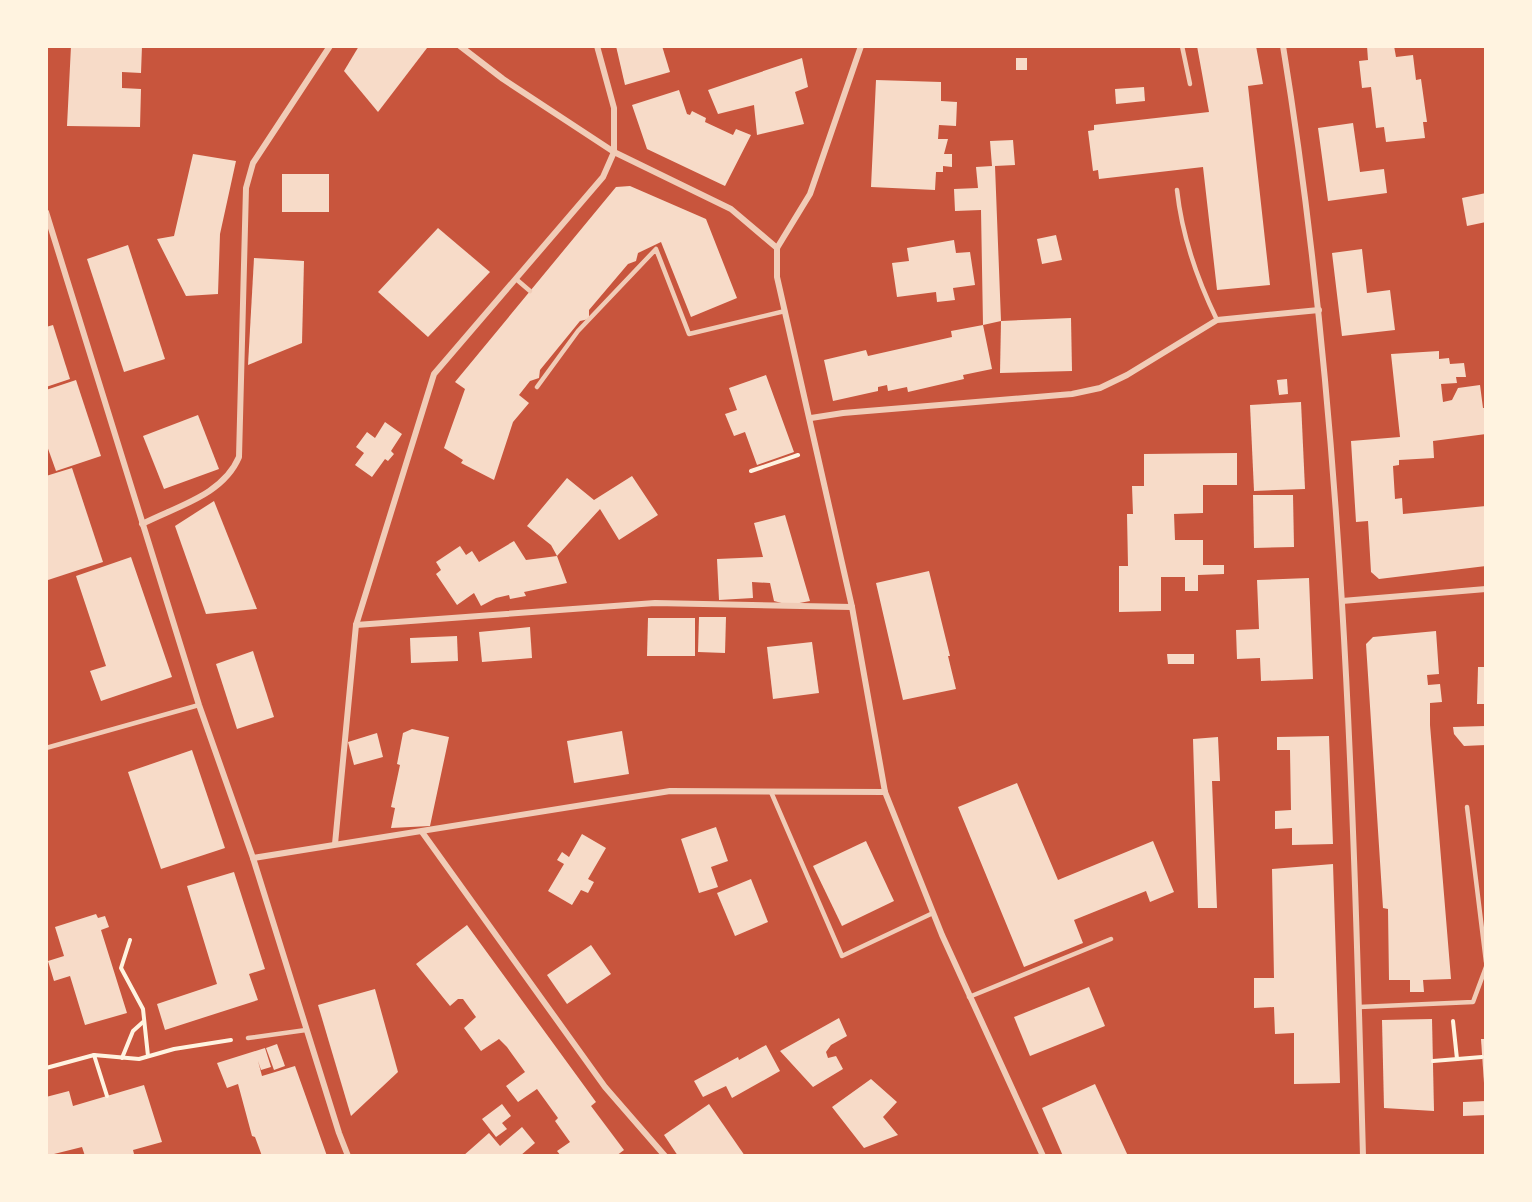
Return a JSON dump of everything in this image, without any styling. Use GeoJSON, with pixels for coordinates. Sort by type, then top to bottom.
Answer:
{"type":"FeatureCollection","features":[{"type":"Feature","properties":{"kind":"street"},"geometry":{"type":"LineString","coordinates":[[142,524],[215,489],[234,470],[239,457],[246,188],[253,163],[330,46]]}},
{"type":"Feature","properties":{"kind":"street"},"geometry":{"type":"LineString","coordinates":[[460,46],[503,79],[614,152],[731,209],[777,248]]}},
{"type":"Feature","properties":{"kind":"street"},"geometry":{"type":"LineString","coordinates":[[335,844],[356,625],[434,374],[603,177],[614,152],[614,108],[597,46]]}},
{"type":"Feature","properties":{"kind":"street"},"geometry":{"type":"LineString","coordinates":[[861,46],[810,194],[777,248],[777,277],[811,418],[852,607],[885,792],[969,997],[1043,1155]]}},
{"type":"Feature","properties":{"kind":"street"},"geometry":{"type":"LineString","coordinates":[[1283,46],[1319,310],[1342,601],[1355,820],[1363,1155]]}},
{"type":"Feature","properties":{"kind":"street"},"geometry":{"type":"LineString","coordinates":[[46,212],[199,705],[253,858],[306,1030],[348,1155]]}},
{"type":"Feature","properties":{"kind":"street"},"geometry":{"type":"LineString","coordinates":[[811,418],[843,413],[1072,394],[1100,388],[1127,375],[1217,320],[1319,310]]}},
{"type":"Feature","properties":{"kind":"street"},"geometry":{"type":"LineString","coordinates":[[1342,601],[1485,589]]}},
{"type":"Feature","properties":{"kind":"street"},"geometry":{"type":"LineString","coordinates":[[356,625],[655,603],[852,607]]}},
{"type":"Feature","properties":{"kind":"street"},"geometry":{"type":"LineString","coordinates":[[253,858],[670,791],[885,792]]}},
{"type":"Feature","properties":{"kind":"street"},"geometry":{"type":"LineString","coordinates":[[422,831],[605,1087],[665,1155]]}},
{"type":"Feature","properties":{"kind":"lane"},"geometry":{"type":"LineString","coordinates":[[1182,46],[1190,84]]}},
{"type":"Feature","properties":{"kind":"lane"},"geometry":{"type":"LineString","coordinates":[[1177,190],[1180,223],[1204,294],[1217,320]]}},
{"type":"Feature","properties":{"kind":"lane"},"geometry":{"type":"LineString","coordinates":[[537,387],[576,330],[656,249],[690,334],[785,311]]}},
{"type":"Feature","properties":{"kind":"lane"},"geometry":{"type":"LineString","coordinates":[[516,279],[530,291]]}},
{"type":"Feature","properties":{"kind":"lane"},"geometry":{"type":"LineString","coordinates":[[46,748],[199,705]]}},
{"type":"Feature","properties":{"kind":"lane"},"geometry":{"type":"LineString","coordinates":[[771,792],[842,956],[933,913]]}},
{"type":"Feature","properties":{"kind":"lane"},"geometry":{"type":"LineString","coordinates":[[1359,1007],[1473,1002],[1485,965],[1467,807]]}},
{"type":"Feature","properties":{"kind":"lane"},"geometry":{"type":"LineString","coordinates":[[969,997],[1111,939]]}},
{"type":"Feature","properties":{"kind":"lane"},"geometry":{"type":"LineString","coordinates":[[248,1038],[306,1030]]}},
{"type":"Feature","properties":{"kind":"path"},"geometry":{"type":"LineString","coordinates":[[751,471],[817,448]]}},
{"type":"Feature","properties":{"kind":"path"},"geometry":{"type":"LineString","coordinates":[[130,940],[121,968],[142,1009],[148,1056]]}},
{"type":"Feature","properties":{"kind":"path"},"geometry":{"type":"LineString","coordinates":[[1452,1002],[1457,1059]]}},
{"type":"Feature","properties":{"kind":"path"},"geometry":{"type":"LineString","coordinates":[[122,1058],[133,1031],[143,1021]]}},
{"type":"Feature","properties":{"kind":"path"},"geometry":{"type":"LineString","coordinates":[[46,1068],[94,1055],[139,1059],[174,1048],[248,1038]]}},
{"type":"Feature","properties":{"kind":"path"},"geometry":{"type":"LineString","coordinates":[[94,1055],[107,1096]]}},
{"type":"Feature","properties":{"kind":"path"},"geometry":{"type":"LineString","coordinates":[[1433,1061],[1482,1057]]}},
{"type":"Feature","properties":{"kind":"building"},"geometry":{"type":"Polygon","coordinates":[[[71,46],[142,46],[141,73],[122,72],[122,88],[141,89],[140,127],[67,126],[71,46]]]}},
{"type":"Feature","properties":{"kind":"building"},"geometry":{"type":"Polygon","coordinates":[[[359,46],[425,46],[427,48],[378,112],[344,71],[359,46]]]}},
{"type":"Feature","properties":{"kind":"building"},"geometry":{"type":"Polygon","coordinates":[[[616,46],[662,46],[670,72],[625,85],[616,46]]]}},
{"type":"Feature","properties":{"kind":"building"},"geometry":{"type":"Polygon","coordinates":[[[1197,46],[1256,46],[1263,84],[1248,86],[1270,285],[1217,290],[1203,167],[1099,179],[1098,170],[1093,171],[1088,131],[1094,130],[1094,125],[1209,112],[1197,46]]]}},
{"type":"Feature","properties":{"kind":"building"},"geometry":{"type":"Polygon","coordinates":[[[1367,46],[1394,46],[1396,57],[1413,55],[1416,80],[1421,79],[1427,122],[1423,122],[1425,138],[1386,142],[1384,127],[1376,128],[1371,87],[1362,88],[1359,61],[1368,60],[1367,46]]]}},
{"type":"Feature","properties":{"kind":"building"},"geometry":{"type":"Polygon","coordinates":[[[802,58],[808,87],[795,92],[804,124],[757,135],[754,105],[718,114],[708,90],[802,58]]]}},
{"type":"Feature","properties":{"kind":"building"},"geometry":{"type":"Polygon","coordinates":[[[1016,58],[1027,58],[1027,70],[1016,70],[1016,58]]]}},
{"type":"Feature","properties":{"kind":"building"},"geometry":{"type":"Polygon","coordinates":[[[876,80],[941,82],[941,101],[957,102],[956,126],[939,125],[938,139],[948,139],[944,154],[952,154],[952,167],[943,166],[943,172],[936,172],[935,190],[871,187],[876,80]]]}},
{"type":"Feature","properties":{"kind":"building"},"geometry":{"type":"Polygon","coordinates":[[[1144,87],[1145,101],[1116,104],[1115,89],[1144,87]]]}},
{"type":"Feature","properties":{"kind":"building"},"geometry":{"type":"Polygon","coordinates":[[[679,90],[687,114],[690,115],[692,111],[706,118],[705,122],[733,135],[736,129],[751,135],[725,186],[647,149],[632,105],[679,90]]]}},
{"type":"Feature","properties":{"kind":"building"},"geometry":{"type":"Polygon","coordinates":[[[1353,123],[1360,172],[1384,169],[1387,193],[1328,201],[1318,128],[1353,123]]]}},
{"type":"Feature","properties":{"kind":"building"},"geometry":{"type":"Polygon","coordinates":[[[1013,140],[1015,165],[995,166],[1001,321],[983,325],[981,210],[955,211],[954,189],[978,188],[976,167],[992,166],[990,141],[1013,140]]]}},
{"type":"Feature","properties":{"kind":"building"},"geometry":{"type":"Polygon","coordinates":[[[193,154],[236,161],[220,234],[218,294],[186,296],[157,239],[174,236],[193,154]]]}},
{"type":"Feature","properties":{"kind":"building"},"geometry":{"type":"Polygon","coordinates":[[[282,174],[329,174],[329,212],[282,212],[282,174]]]}},
{"type":"Feature","properties":{"kind":"building"},"geometry":{"type":"Polygon","coordinates":[[[630,186],[706,219],[737,298],[691,317],[661,242],[638,253],[636,261],[628,264],[589,310],[589,319],[580,321],[540,370],[539,378],[530,381],[519,395],[529,403],[513,422],[494,480],[461,463],[463,460],[444,448],[465,389],[455,382],[616,187],[630,186]]]}},
{"type":"Feature","properties":{"kind":"building"},"geometry":{"type":"Polygon","coordinates":[[[1486,193],[1486,222],[1467,226],[1462,198],[1486,193]]]}},
{"type":"Feature","properties":{"kind":"building"},"geometry":{"type":"Polygon","coordinates":[[[438,228],[490,272],[428,337],[378,292],[438,228]]]}},
{"type":"Feature","properties":{"kind":"building"},"geometry":{"type":"Polygon","coordinates":[[[1056,235],[1062,260],[1042,264],[1037,239],[1056,235]]]}},
{"type":"Feature","properties":{"kind":"building"},"geometry":{"type":"Polygon","coordinates":[[[954,240],[956,253],[970,252],[975,285],[953,288],[955,300],[937,302],[936,292],[897,297],[892,263],[909,261],[907,248],[954,240]]]}},
{"type":"Feature","properties":{"kind":"building"},"geometry":{"type":"Polygon","coordinates":[[[128,245],[165,359],[124,372],[87,259],[128,245]]]}},
{"type":"Feature","properties":{"kind":"building"},"geometry":{"type":"Polygon","coordinates":[[[1362,249],[1367,293],[1390,290],[1395,330],[1342,336],[1332,253],[1362,249]]]}},
{"type":"Feature","properties":{"kind":"building"},"geometry":{"type":"Polygon","coordinates":[[[254,258],[304,261],[302,343],[248,365],[254,258]]]}},
{"type":"Feature","properties":{"kind":"building"},"geometry":{"type":"Polygon","coordinates":[[[1071,318],[1072,371],[1000,373],[1001,321],[1071,318]]]}},
{"type":"Feature","properties":{"kind":"building"},"geometry":{"type":"Polygon","coordinates":[[[53,325],[70,379],[46,387],[46,327],[53,325]]]}},
{"type":"Feature","properties":{"kind":"building"},"geometry":{"type":"Polygon","coordinates":[[[983,325],[992,369],[963,375],[964,379],[908,392],[907,387],[888,391],[887,385],[878,387],[878,391],[833,401],[824,360],[866,350],[868,356],[952,337],[951,331],[983,325]]]}},
{"type":"Feature","properties":{"kind":"building"},"geometry":{"type":"Polygon","coordinates":[[[1439,351],[1439,359],[1449,358],[1450,364],[1464,363],[1466,377],[1456,377],[1457,383],[1441,384],[1443,402],[1452,400],[1458,388],[1480,385],[1483,408],[1486,408],[1486,434],[1433,441],[1434,458],[1399,460],[1399,465],[1393,466],[1395,499],[1402,498],[1403,514],[1486,506],[1486,566],[1379,579],[1371,572],[1368,521],[1356,522],[1351,441],[1400,437],[1391,354],[1439,351]]]}},
{"type":"Feature","properties":{"kind":"building"},"geometry":{"type":"Polygon","coordinates":[[[766,375],[794,452],[757,465],[745,432],[734,436],[725,414],[737,410],[729,388],[766,375]]]}},
{"type":"Feature","properties":{"kind":"building"},"geometry":{"type":"Polygon","coordinates":[[[1287,379],[1288,394],[1279,395],[1277,380],[1287,379]]]}},
{"type":"Feature","properties":{"kind":"building"},"geometry":{"type":"Polygon","coordinates":[[[76,380],[101,456],[56,471],[46,443],[46,390],[76,380]]]}},
{"type":"Feature","properties":{"kind":"building"},"geometry":{"type":"Polygon","coordinates":[[[1301,402],[1305,489],[1254,491],[1250,405],[1301,402]]]}},
{"type":"Feature","properties":{"kind":"building"},"geometry":{"type":"Polygon","coordinates":[[[198,415],[219,469],[164,489],[143,436],[198,415]]]}},
{"type":"Feature","properties":{"kind":"building"},"geometry":{"type":"Polygon","coordinates":[[[385,422],[402,434],[391,451],[394,454],[388,461],[385,459],[372,477],[355,465],[364,453],[356,447],[367,432],[375,438],[385,422]]]}},
{"type":"Feature","properties":{"kind":"building"},"geometry":{"type":"Polygon","coordinates":[[[1237,453],[1237,485],[1203,485],[1203,513],[1174,514],[1175,540],[1203,540],[1203,565],[1224,565],[1224,574],[1198,575],[1198,591],[1185,591],[1185,577],[1161,577],[1161,611],[1119,612],[1119,566],[1128,566],[1127,514],[1133,514],[1132,486],[1144,486],[1144,454],[1237,453]]]}},
{"type":"Feature","properties":{"kind":"building"},"geometry":{"type":"Polygon","coordinates":[[[72,468],[103,562],[48,580],[46,476],[72,468]]]}},
{"type":"Feature","properties":{"kind":"building"},"geometry":{"type":"Polygon","coordinates":[[[632,476],[658,515],[619,540],[600,509],[557,556],[551,545],[527,526],[567,478],[594,500],[632,476]]]}},
{"type":"Feature","properties":{"kind":"building"},"geometry":{"type":"Polygon","coordinates":[[[1253,495],[1293,495],[1294,547],[1254,548],[1253,495]]]}},
{"type":"Feature","properties":{"kind":"building"},"geometry":{"type":"Polygon","coordinates":[[[214,501],[257,609],[206,614],[175,526],[214,501]]]}},
{"type":"Feature","properties":{"kind":"building"},"geometry":{"type":"Polygon","coordinates":[[[785,515],[810,601],[789,605],[774,601],[770,583],[752,582],[753,598],[719,600],[717,559],[763,557],[754,523],[785,515]]]}},
{"type":"Feature","properties":{"kind":"building"},"geometry":{"type":"Polygon","coordinates":[[[514,541],[526,560],[557,556],[567,583],[524,592],[526,596],[510,599],[509,595],[496,598],[481,606],[474,593],[457,605],[436,574],[441,570],[436,562],[460,546],[466,555],[472,551],[479,562],[514,541]]]}},
{"type":"Feature","properties":{"kind":"building"},"geometry":{"type":"Polygon","coordinates":[[[131,557],[172,677],[101,701],[90,671],[106,666],[76,576],[131,557]]]}},
{"type":"Feature","properties":{"kind":"building"},"geometry":{"type":"Polygon","coordinates":[[[929,571],[956,689],[903,700],[876,583],[929,571]]]}},
{"type":"Feature","properties":{"kind":"building"},"geometry":{"type":"Polygon","coordinates":[[[1309,578],[1313,679],[1261,681],[1260,658],[1237,659],[1236,630],[1259,629],[1257,580],[1309,578]]]}},
{"type":"Feature","properties":{"kind":"building"},"geometry":{"type":"Polygon","coordinates":[[[699,617],[726,617],[725,653],[698,652],[699,617]]]}},
{"type":"Feature","properties":{"kind":"building"},"geometry":{"type":"Polygon","coordinates":[[[648,618],[695,618],[695,656],[647,656],[648,618]]]}},
{"type":"Feature","properties":{"kind":"building"},"geometry":{"type":"Polygon","coordinates":[[[530,627],[532,658],[482,662],[479,632],[530,627]]]}},
{"type":"Feature","properties":{"kind":"building"},"geometry":{"type":"Polygon","coordinates":[[[1436,631],[1439,674],[1427,675],[1428,685],[1440,684],[1442,702],[1430,703],[1430,725],[1451,979],[1423,980],[1424,992],[1410,992],[1410,980],[1389,980],[1388,909],[1383,908],[1366,644],[1373,637],[1436,631]]]}},
{"type":"Feature","properties":{"kind":"building"},"geometry":{"type":"Polygon","coordinates":[[[457,636],[458,661],[411,663],[410,638],[457,636]]]}},
{"type":"Feature","properties":{"kind":"building"},"geometry":{"type":"Polygon","coordinates":[[[812,642],[819,693],[773,699],[767,647],[812,642]]]}},
{"type":"Feature","properties":{"kind":"building"},"geometry":{"type":"Polygon","coordinates":[[[253,651],[274,717],[237,729],[216,664],[253,651]]]}},
{"type":"Feature","properties":{"kind":"building"},"geometry":{"type":"Polygon","coordinates":[[[1167,654],[1194,654],[1194,664],[1168,664],[1167,654]]]}},
{"type":"Feature","properties":{"kind":"building"},"geometry":{"type":"Polygon","coordinates":[[[1478,667],[1486,667],[1486,704],[1477,704],[1478,667]]]}},
{"type":"Feature","properties":{"kind":"building"},"geometry":{"type":"Polygon","coordinates":[[[1486,726],[1486,745],[1464,746],[1454,734],[1453,727],[1486,726]]]}},
{"type":"Feature","properties":{"kind":"building"},"geometry":{"type":"Polygon","coordinates":[[[412,729],[449,737],[430,826],[391,828],[395,808],[391,807],[400,765],[397,764],[403,733],[412,729]]]}},
{"type":"Feature","properties":{"kind":"building"},"geometry":{"type":"Polygon","coordinates":[[[622,731],[629,774],[574,783],[567,741],[622,731]]]}},
{"type":"Feature","properties":{"kind":"building"},"geometry":{"type":"Polygon","coordinates":[[[377,733],[383,757],[354,765],[348,742],[377,733]]]}},
{"type":"Feature","properties":{"kind":"building"},"geometry":{"type":"Polygon","coordinates":[[[1329,736],[1333,844],[1292,845],[1292,828],[1275,829],[1275,811],[1291,810],[1290,750],[1277,750],[1277,737],[1329,736]]]}},
{"type":"Feature","properties":{"kind":"building"},"geometry":{"type":"Polygon","coordinates":[[[1218,737],[1220,781],[1212,781],[1217,908],[1198,908],[1193,739],[1218,737]]]}},
{"type":"Feature","properties":{"kind":"building"},"geometry":{"type":"Polygon","coordinates":[[[192,750],[225,848],[161,869],[128,772],[192,750]]]}},
{"type":"Feature","properties":{"kind":"building"},"geometry":{"type":"Polygon","coordinates":[[[1017,783],[1058,880],[1153,841],[1174,892],[1150,902],[1146,891],[1074,920],[1083,943],[1024,967],[958,807],[1017,783]]]}},
{"type":"Feature","properties":{"kind":"building"},"geometry":{"type":"Polygon","coordinates":[[[716,827],[728,861],[711,867],[718,887],[699,893],[681,839],[716,827]]]}},
{"type":"Feature","properties":{"kind":"building"},"geometry":{"type":"Polygon","coordinates":[[[582,834],[606,848],[588,879],[594,882],[588,893],[581,890],[572,905],[548,891],[564,864],[557,860],[562,852],[569,857],[582,834]]]}},
{"type":"Feature","properties":{"kind":"building"},"geometry":{"type":"Polygon","coordinates":[[[866,841],[894,901],[842,926],[813,866],[866,841]]]}},
{"type":"Feature","properties":{"kind":"building"},"geometry":{"type":"Polygon","coordinates":[[[1333,864],[1340,1083],[1294,1084],[1294,1033],[1275,1034],[1274,1007],[1254,1008],[1254,978],[1274,978],[1272,869],[1333,864]]]}},
{"type":"Feature","properties":{"kind":"building"},"geometry":{"type":"Polygon","coordinates":[[[234,872],[265,969],[249,974],[258,1000],[165,1030],[157,1004],[217,984],[187,886],[234,872]]]}},
{"type":"Feature","properties":{"kind":"building"},"geometry":{"type":"Polygon","coordinates":[[[751,879],[768,922],[735,936],[717,893],[751,879]]]}},
{"type":"Feature","properties":{"kind":"building"},"geometry":{"type":"Polygon","coordinates":[[[96,914],[98,918],[105,916],[109,927],[101,930],[127,1013],[85,1025],[70,976],[54,981],[48,961],[64,956],[55,927],[96,914]]]}},
{"type":"Feature","properties":{"kind":"building"},"geometry":{"type":"Polygon","coordinates":[[[467,925],[596,1102],[591,1106],[624,1150],[616,1156],[561,1156],[557,1151],[570,1142],[555,1121],[558,1118],[537,1089],[518,1102],[506,1086],[525,1072],[507,1047],[499,1039],[481,1051],[464,1028],[476,1017],[463,999],[458,999],[450,1006],[416,964],[467,925]]]}},
{"type":"Feature","properties":{"kind":"building"},"geometry":{"type":"Polygon","coordinates":[[[591,945],[611,974],[567,1004],[547,975],[591,945]]]}},
{"type":"Feature","properties":{"kind":"building"},"geometry":{"type":"Polygon","coordinates":[[[1089,987],[1105,1026],[1030,1056],[1014,1017],[1089,987]]]}},
{"type":"Feature","properties":{"kind":"building"},"geometry":{"type":"Polygon","coordinates":[[[375,989],[398,1072],[351,1116],[318,1005],[375,989]]]}},
{"type":"Feature","properties":{"kind":"building"},"geometry":{"type":"Polygon","coordinates":[[[839,1018],[847,1036],[831,1045],[826,1052],[828,1058],[836,1056],[843,1069],[813,1087],[780,1051],[839,1018]]]}},
{"type":"Feature","properties":{"kind":"building"},"geometry":{"type":"Polygon","coordinates":[[[1432,1019],[1434,1111],[1384,1108],[1382,1020],[1432,1019]]]}},
{"type":"Feature","properties":{"kind":"building"},"geometry":{"type":"Polygon","coordinates":[[[1481,1039],[1486,1039],[1486,1083],[1484,1083],[1481,1039]]]}},
{"type":"Feature","properties":{"kind":"building"},"geometry":{"type":"Polygon","coordinates":[[[277,1044],[285,1066],[274,1070],[266,1048],[277,1044]]]}},
{"type":"Feature","properties":{"kind":"building"},"geometry":{"type":"Polygon","coordinates":[[[766,1045],[780,1071],[732,1098],[726,1086],[703,1097],[694,1081],[766,1045]]]}},
{"type":"Feature","properties":{"kind":"building"},"geometry":{"type":"Polygon","coordinates":[[[265,1048],[271,1067],[261,1070],[258,1061],[262,1076],[295,1066],[327,1156],[262,1156],[255,1137],[252,1136],[238,1084],[227,1088],[217,1063],[265,1048]]]}},
{"type":"Feature","properties":{"kind":"building"},"geometry":{"type":"Polygon","coordinates":[[[871,1079],[897,1102],[883,1117],[898,1135],[864,1148],[832,1107],[871,1079]]]}},
{"type":"Feature","properties":{"kind":"building"},"geometry":{"type":"Polygon","coordinates":[[[1095,1084],[1128,1156],[1063,1156],[1042,1108],[1095,1084]]]}},
{"type":"Feature","properties":{"kind":"building"},"geometry":{"type":"Polygon","coordinates":[[[144,1085],[162,1142],[133,1150],[134,1154],[130,1156],[85,1156],[82,1147],[46,1156],[46,1097],[69,1091],[73,1106],[144,1085]]]}},
{"type":"Feature","properties":{"kind":"building"},"geometry":{"type":"Polygon","coordinates":[[[1486,1101],[1486,1115],[1463,1116],[1463,1102],[1486,1101]]]}},
{"type":"Feature","properties":{"kind":"building"},"geometry":{"type":"Polygon","coordinates":[[[502,1104],[511,1116],[502,1123],[507,1129],[496,1137],[482,1119],[502,1104]]]}},
{"type":"Feature","properties":{"kind":"building"},"geometry":{"type":"Polygon","coordinates":[[[709,1104],[745,1156],[678,1156],[664,1135],[709,1104]]]}},
{"type":"Feature","properties":{"kind":"building"},"geometry":{"type":"Polygon","coordinates":[[[522,1127],[535,1143],[520,1156],[463,1156],[489,1133],[500,1146],[522,1127]]]}}]}
